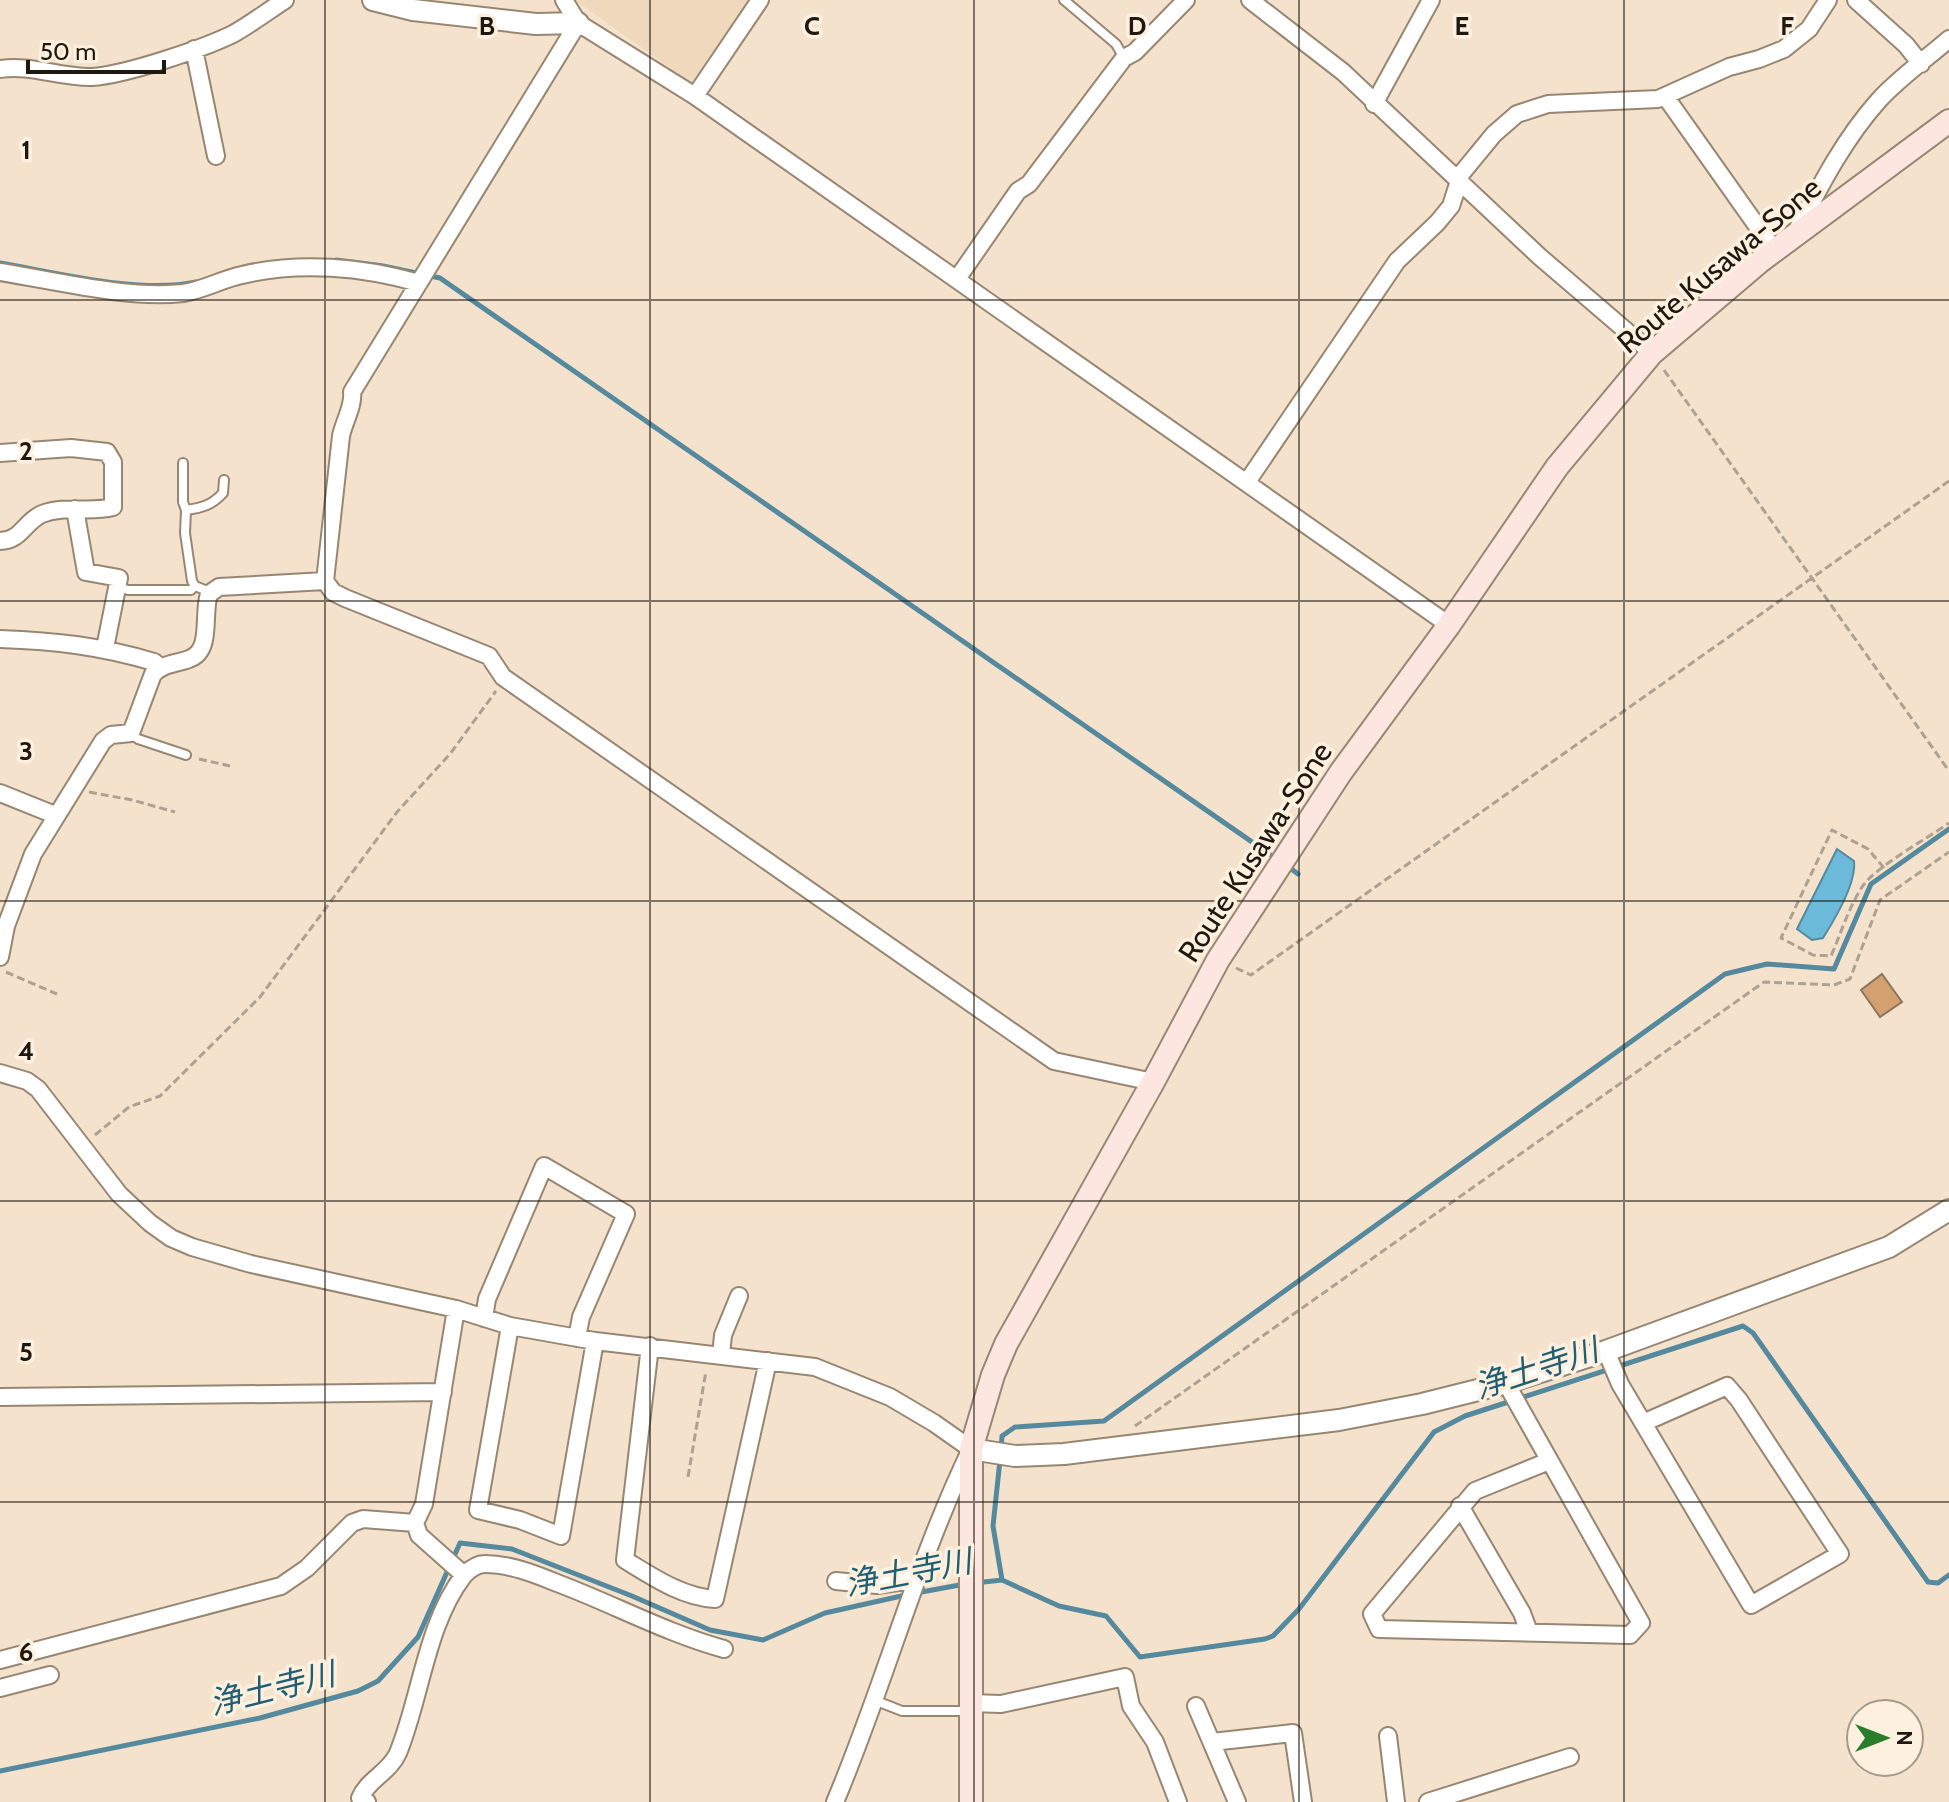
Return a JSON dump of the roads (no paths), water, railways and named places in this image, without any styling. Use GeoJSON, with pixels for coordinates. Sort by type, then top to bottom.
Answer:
{"type":"FeatureCollection","features":[{"type":"Feature","properties":{"kind":"main road","name":"Route Kusawa-Sone"},"geometry":{"type":"LineString","coordinates":[[971,1802],[971,1449],[993,1375],[1006,1344],[1218,960],[1341,772],[1449,625],[1557,467],[1652,353],[1795,233],[1949,121]]}},
{"type":"Feature","properties":{"kind":"street"},"geometry":{"type":"LineString","coordinates":[[0,69],[103,76],[194,49],[235,33],[285,0]]}},
{"type":"Feature","properties":{"kind":"street"},"geometry":{"type":"LineString","coordinates":[[373,0],[413,10],[536,24],[578,23]]}},
{"type":"Feature","properties":{"kind":"street"},"geometry":{"type":"LineString","coordinates":[[564,0],[578,23],[695,96],[1449,625]]}},
{"type":"Feature","properties":{"kind":"street"},"geometry":{"type":"LineString","coordinates":[[695,96],[760,0]]}},
{"type":"Feature","properties":{"kind":"street"},"geometry":{"type":"LineString","coordinates":[[957,279],[1018,191],[1029,184],[1124,58],[1135,52],[1186,0]]}},
{"type":"Feature","properties":{"kind":"street"},"geometry":{"type":"LineString","coordinates":[[1250,0],[1343,72],[1540,257],[1652,353]]}},
{"type":"Feature","properties":{"kind":"street"},"geometry":{"type":"LineString","coordinates":[[1374,104],[1431,0]]}},
{"type":"Feature","properties":{"kind":"street"},"geometry":{"type":"LineString","coordinates":[[1247,482],[1397,261],[1451,206],[1458,180],[1494,134],[1517,114],[1548,104],[1621,103],[1665,96],[1729,67],[1784,49],[1809,29],[1828,0]]}},
{"type":"Feature","properties":{"kind":"street"},"geometry":{"type":"LineString","coordinates":[[1856,0],[1906,45],[1921,64]]}},
{"type":"Feature","properties":{"kind":"street"},"geometry":{"type":"LineString","coordinates":[[578,23],[352,392],[353,398],[341,436],[325,581],[333,592],[345,598],[489,656],[503,677],[1054,1061],[1153,1082]]}},
{"type":"Feature","properties":{"kind":"street"},"geometry":{"type":"LineString","coordinates":[[1795,233],[1852,133],[1881,98],[1949,39]]}},
{"type":"Feature","properties":{"kind":"street"},"geometry":{"type":"LineString","coordinates":[[194,49],[216,156]]}},
{"type":"Feature","properties":{"kind":"street"},"geometry":{"type":"LineString","coordinates":[[1665,96],[1774,250]]}},
{"type":"Feature","properties":{"kind":"street"},"geometry":{"type":"LineString","coordinates":[[0,272],[155,294],[196,290],[256,272],[321,267],[382,274],[419,283]]}},
{"type":"Feature","properties":{"kind":"street"},"geometry":{"type":"LineString","coordinates":[[0,453],[71,448],[107,452],[113,462],[113,507],[39,515],[19,535],[10,541],[0,541]]}},
{"type":"Feature","properties":{"kind":"street"},"geometry":{"type":"LineString","coordinates":[[75,509],[86,572],[119,578],[105,648]]}},
{"type":"Feature","properties":{"kind":"street"},"geometry":{"type":"LineString","coordinates":[[0,957],[6,926],[33,854],[103,741],[111,735],[131,733],[153,674],[160,667],[194,658],[202,650],[206,603],[203,589],[325,581]]}},
{"type":"Feature","properties":{"kind":"street"},"geometry":{"type":"LineString","coordinates":[[0,639],[69,642],[105,648],[154,662],[160,667]]}},
{"type":"Feature","properties":{"kind":"street"},"geometry":{"type":"LineString","coordinates":[[0,793],[55,815]]}},
{"type":"Feature","properties":{"kind":"street"},"geometry":{"type":"LineString","coordinates":[[0,1073],[27,1081],[38,1089],[119,1194],[150,1223],[171,1238],[216,1256],[456,1309],[510,1326],[595,1341],[815,1367],[890,1397],[971,1449],[1015,1456],[1064,1454],[1339,1420],[1506,1383],[1606,1351],[1889,1247],[1949,1210]]}},
{"type":"Feature","properties":{"kind":"street"},"geometry":{"type":"LineString","coordinates":[[484,1318],[487,1299],[544,1166],[626,1214],[581,1317],[577,1338]]}},
{"type":"Feature","properties":{"kind":"street"},"geometry":{"type":"LineString","coordinates":[[715,1354],[739,1296]]}},
{"type":"Feature","properties":{"kind":"street"},"geometry":{"type":"LineString","coordinates":[[456,1309],[424,1504],[415,1523],[419,1535],[463,1573]]}},
{"type":"Feature","properties":{"kind":"street"},"geometry":{"type":"LineString","coordinates":[[510,1326],[478,1510],[520,1520],[561,1536],[595,1341]]}},
{"type":"Feature","properties":{"kind":"street"},"geometry":{"type":"LineString","coordinates":[[650,1346],[625,1560],[671,1587],[699,1598],[715,1599],[768,1361]]}},
{"type":"Feature","properties":{"kind":"street"},"geometry":{"type":"LineString","coordinates":[[1606,1351],[1620,1384],[1643,1423],[1751,1605],[1840,1554],[1727,1386],[1643,1423]]}},
{"type":"Feature","properties":{"kind":"street"},"geometry":{"type":"LineString","coordinates":[[1506,1383],[1641,1623],[1630,1635],[1379,1629],[1372,1614],[1475,1491],[1549,1461]]}},
{"type":"Feature","properties":{"kind":"street"},"geometry":{"type":"LineString","coordinates":[[0,1397],[443,1392]]}},
{"type":"Feature","properties":{"kind":"street"},"geometry":{"type":"LineString","coordinates":[[835,1802],[947,1499],[971,1449]]}},
{"type":"Feature","properties":{"kind":"street"},"geometry":{"type":"LineString","coordinates":[[1460,1506],[1522,1613],[1529,1632]]}},
{"type":"Feature","properties":{"kind":"street"},"geometry":{"type":"LineString","coordinates":[[0,1660],[281,1586],[307,1568],[352,1523],[363,1519],[415,1523]]}},
{"type":"Feature","properties":{"kind":"street"},"geometry":{"type":"LineString","coordinates":[[367,1802],[360,1798],[365,1786],[385,1772],[398,1754],[427,1655],[455,1586],[463,1573],[471,1568],[484,1563],[521,1569],[626,1610],[671,1632],[724,1649]]}},
{"type":"Feature","properties":{"kind":"street"},"geometry":{"type":"LineString","coordinates":[[836,1581],[877,1585],[919,1580]]}},
{"type":"Feature","properties":{"kind":"street"},"geometry":{"type":"LineString","coordinates":[[0,1688],[50,1675]]}},
{"type":"Feature","properties":{"kind":"street"},"geometry":{"type":"LineString","coordinates":[[970,1707],[1001,1704],[1125,1677],[1131,1706],[1155,1742],[1178,1802]]}},
{"type":"Feature","properties":{"kind":"street"},"geometry":{"type":"LineString","coordinates":[[1196,1706],[1237,1802]]}},
{"type":"Feature","properties":{"kind":"street"},"geometry":{"type":"LineString","coordinates":[[1212,1742],[1293,1733],[1303,1802]]}},
{"type":"Feature","properties":{"kind":"street"},"geometry":{"type":"LineString","coordinates":[[1388,1736],[1396,1802]]}},
{"type":"Feature","properties":{"kind":"street"},"geometry":{"type":"LineString","coordinates":[[1428,1802],[1570,1757]]}},
{"type":"Feature","properties":{"kind":"lane"},"geometry":{"type":"LineString","coordinates":[[1064,0],[1116,44],[1124,58]]}},
{"type":"Feature","properties":{"kind":"lane"},"geometry":{"type":"LineString","coordinates":[[118,587],[128,590],[203,589],[185,533],[183,463]]}},
{"type":"Feature","properties":{"kind":"lane"},"geometry":{"type":"LineString","coordinates":[[186,510],[204,508],[215,501],[223,493],[224,480]]}},
{"type":"Feature","properties":{"kind":"lane"},"geometry":{"type":"LineString","coordinates":[[131,733],[138,739],[186,755]]}},
{"type":"Feature","properties":{"kind":"lane"},"geometry":{"type":"LineString","coordinates":[[874,1700],[902,1711],[970,1707]]}},
{"type":"Feature","properties":{"kind":"water"},"geometry":{"type":"Polygon","coordinates":[[[1837,849],[1854,861],[1852,880],[1823,938],[1812,940],[1797,929],[1837,849]]]}},
{"type":"Feature","properties":{"kind":"waterway"},"geometry":{"type":"LineString","coordinates":[[336,260],[440,278],[1278,860]]}},
{"type":"Feature","properties":{"kind":"waterway"},"geometry":{"type":"LineString","coordinates":[[0,263],[125,284],[150,286],[196,282]]}},
{"type":"Feature","properties":{"kind":"waterway"},"geometry":{"type":"LineString","coordinates":[[1001,1450],[1002,1436],[1015,1427],[1104,1421],[1725,974],[1767,964],[1834,969],[1871,884],[1949,829]]}},
{"type":"Feature","properties":{"kind":"waterway"},"geometry":{"type":"LineString","coordinates":[[1286,865],[1298,874]]}},
{"type":"Feature","properties":{"kind":"waterway","name":"浄土寺川"},"geometry":{"type":"LineString","coordinates":[[975,1583],[1002,1580],[1059,1606],[1106,1616],[1140,1657],[1265,1639],[1273,1636],[1299,1609],[1434,1432],[1465,1416],[1743,1326],[1753,1333],[1928,1582],[1938,1583],[1949,1575]]}},
{"type":"Feature","properties":{"kind":"waterway"},"geometry":{"type":"LineString","coordinates":[[1000,1460],[993,1526],[1002,1580]]}},
{"type":"Feature","properties":{"kind":"waterway","name":"浄土寺川"},"geometry":{"type":"LineString","coordinates":[[0,1771],[260,1718],[358,1691],[378,1681],[418,1637],[460,1543],[512,1549],[710,1630],[763,1640],[825,1613],[906,1595]]}},
{"type":"Feature","properties":{"kind":"waterway","name":"浄土寺川"},"geometry":{"type":"LineString","coordinates":[[916,1593],[965,1584]]}}]}
